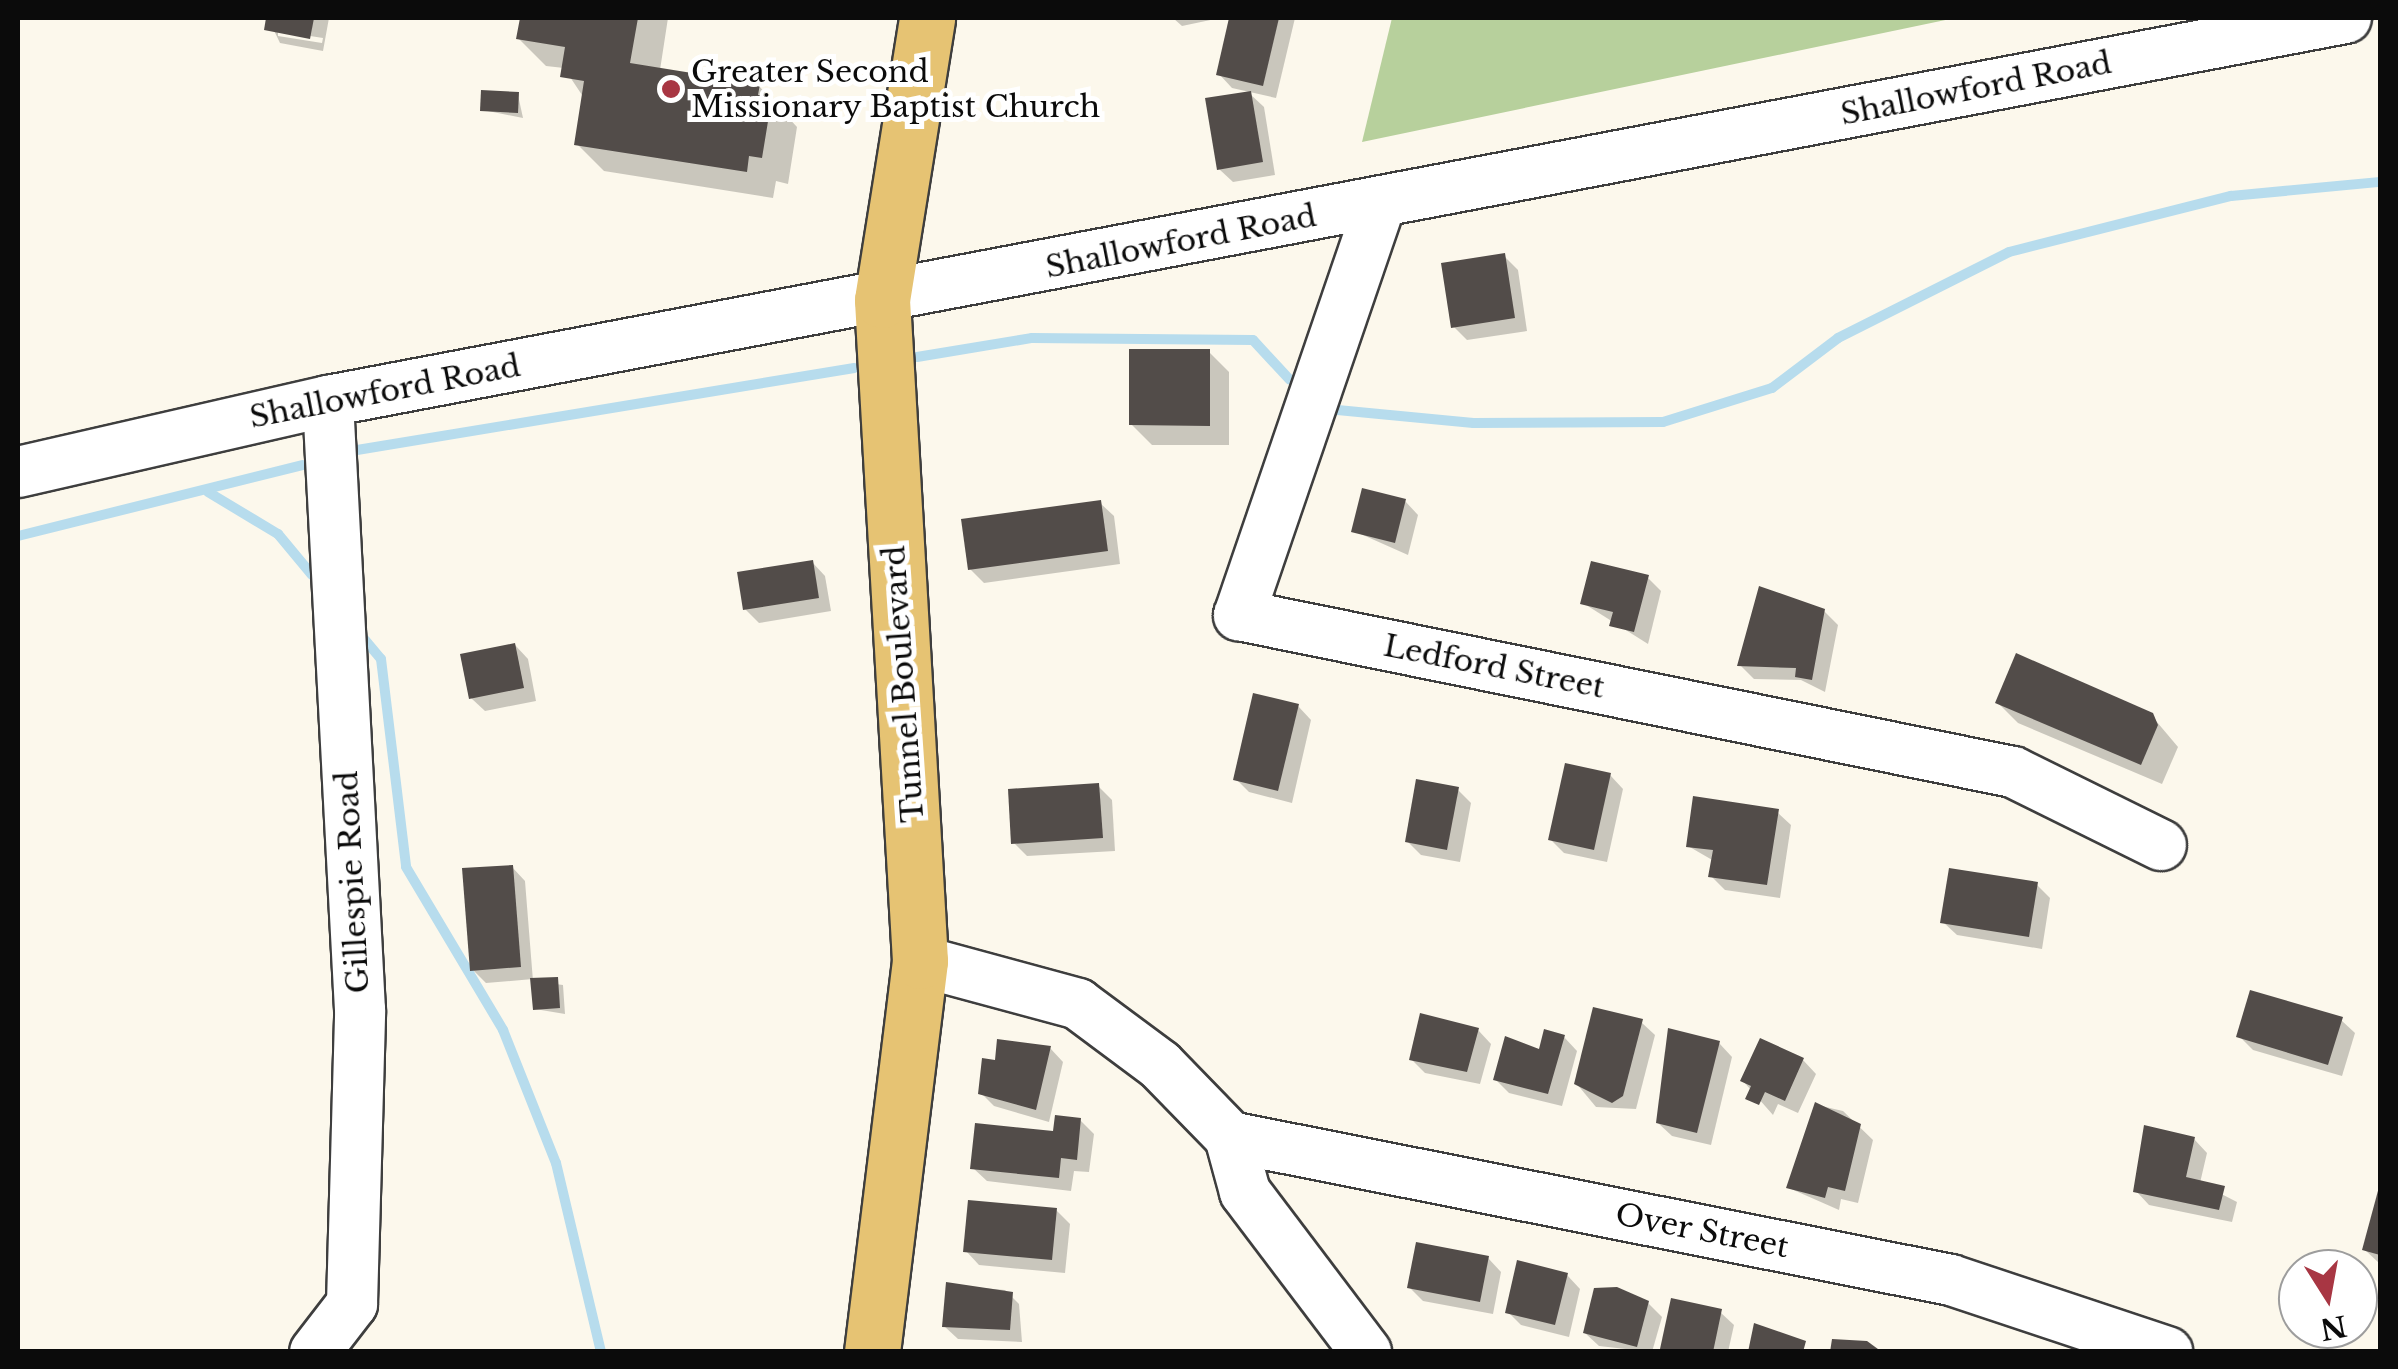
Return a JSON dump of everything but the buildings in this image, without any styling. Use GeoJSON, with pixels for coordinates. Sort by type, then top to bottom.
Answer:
{"type":"FeatureCollection","features":[{"type":"Feature","properties":{"kind":"main road","name":"Tunnel Boulevard"},"geometry":{"type":"LineString","coordinates":[[872,1352],[920,961],[882,300],[928,18]]}},
{"type":"Feature","properties":{"kind":"street","name":"Shallowford Road"},"geometry":{"type":"LineString","coordinates":[[18,472],[328,401],[882,300],[2346,18]]}},
{"type":"Feature","properties":{"kind":"street","name":"Ledford Street"},"geometry":{"type":"LineString","coordinates":[[1380,204],[1239,615],[2013,772],[2161,845]]}},
{"type":"Feature","properties":{"kind":"street","name":"Gillespie Road"},"geometry":{"type":"LineString","coordinates":[[315,1352],[352,1328],[360,1010],[328,401]]}},
{"type":"Feature","properties":{"kind":"street"},"geometry":{"type":"LineString","coordinates":[[920,961],[1078,1004],[1160,1065],[1230,1137],[1245,1192],[1366,1352]]}},
{"type":"Feature","properties":{"kind":"street","name":"Over Street"},"geometry":{"type":"LineString","coordinates":[[1230,1137],[1951,1280],[2094,1342],[2167,1352]]}},
{"type":"Feature","properties":{"kind":"green space"},"geometry":{"type":"Polygon","coordinates":[[[1392,18],[1955,18],[1362,142],[1392,18]]]}},
{"type":"Feature","properties":{"kind":"waterway"},"geometry":{"type":"LineString","coordinates":[[1327,409],[1473,423],[1663,422],[1772,388],[1838,338],[2009,252],[2231,196],[2380,182]]}},
{"type":"Feature","properties":{"kind":"waterway"},"geometry":{"type":"LineString","coordinates":[[917,357],[1032,338],[1253,340],[1290,380]]}},
{"type":"Feature","properties":{"kind":"waterway"},"geometry":{"type":"LineString","coordinates":[[351,451],[854,368]]}},
{"type":"Feature","properties":{"kind":"waterway"},"geometry":{"type":"LineString","coordinates":[[18,536],[302,465]]}},
{"type":"Feature","properties":{"kind":"waterway"},"geometry":{"type":"LineString","coordinates":[[208,492],[278,534],[312,575]]}},
{"type":"Feature","properties":{"kind":"waterway"},"geometry":{"type":"LineString","coordinates":[[365,640],[381,659],[406,867],[503,1030],[556,1163],[601,1352]]}},
{"type":"Feature","properties":{"kind":"place","name":"Greater Second Missionary Baptist Church"},"geometry":{"type":"Point","coordinates":[671,89]}}]}
